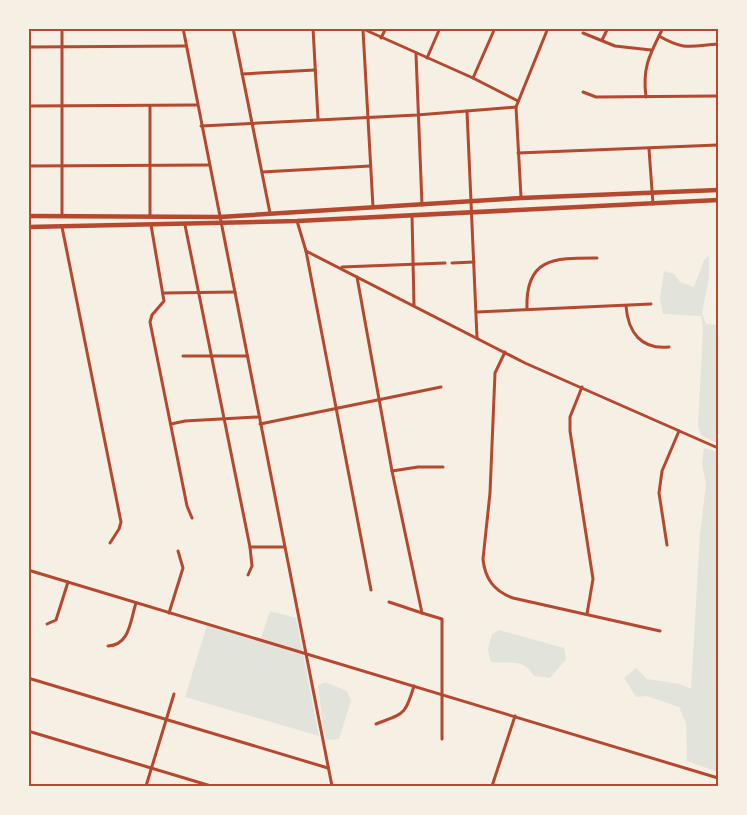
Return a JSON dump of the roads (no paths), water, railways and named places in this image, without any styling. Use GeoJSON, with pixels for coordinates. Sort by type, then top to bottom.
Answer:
{"type":"FeatureCollection","features":[{"type":"Feature","properties":{"kind":"main road"},"geometry":{"type":"LineString","coordinates":[[28,216],[220,217],[522,198],[718,190]]}},
{"type":"Feature","properties":{"kind":"main road"},"geometry":{"type":"LineString","coordinates":[[28,227],[221,224],[718,200]]}},
{"type":"Feature","properties":{"kind":"street"},"geometry":{"type":"LineString","coordinates":[[62,216],[63,28]]}},
{"type":"Feature","properties":{"kind":"street"},"geometry":{"type":"LineString","coordinates":[[183,28],[196,105],[332,786]]}},
{"type":"Feature","properties":{"kind":"street"},"geometry":{"type":"LineString","coordinates":[[233,28],[270,213]]}},
{"type":"Feature","properties":{"kind":"street"},"geometry":{"type":"LineString","coordinates":[[314,28],[318,119]]}},
{"type":"Feature","properties":{"kind":"street"},"geometry":{"type":"LineString","coordinates":[[381,38],[386,28]]}},
{"type":"Feature","properties":{"kind":"street"},"geometry":{"type":"LineString","coordinates":[[427,58],[440,28]]}},
{"type":"Feature","properties":{"kind":"street"},"geometry":{"type":"LineString","coordinates":[[473,78],[495,28]]}},
{"type":"Feature","properties":{"kind":"street"},"geometry":{"type":"LineString","coordinates":[[522,198],[516,107],[548,28]]}},
{"type":"Feature","properties":{"kind":"street"},"geometry":{"type":"LineString","coordinates":[[602,41],[608,28]]}},
{"type":"Feature","properties":{"kind":"street"},"geometry":{"type":"LineString","coordinates":[[646,97],[644,77],[651,50],[663,28]]}},
{"type":"Feature","properties":{"kind":"street"},"geometry":{"type":"LineString","coordinates":[[373,207],[362,29],[473,78],[518,101]]}},
{"type":"Feature","properties":{"kind":"street"},"geometry":{"type":"LineString","coordinates":[[583,33],[615,46],[651,50]]}},
{"type":"Feature","properties":{"kind":"street"},"geometry":{"type":"LineString","coordinates":[[659,36],[672,43],[688,47],[718,44]]}},
{"type":"Feature","properties":{"kind":"street"},"geometry":{"type":"LineString","coordinates":[[28,47],[186,46]]}},
{"type":"Feature","properties":{"kind":"street"},"geometry":{"type":"LineString","coordinates":[[416,53],[422,205]]}},
{"type":"Feature","properties":{"kind":"street"},"geometry":{"type":"LineString","coordinates":[[242,74],[315,70]]}},
{"type":"Feature","properties":{"kind":"street"},"geometry":{"type":"LineString","coordinates":[[584,92],[596,97],[718,96]]}},
{"type":"Feature","properties":{"kind":"street"},"geometry":{"type":"LineString","coordinates":[[28,106],[196,105]]}},
{"type":"Feature","properties":{"kind":"street"},"geometry":{"type":"LineString","coordinates":[[150,106],[150,216]]}},
{"type":"Feature","properties":{"kind":"street"},"geometry":{"type":"LineString","coordinates":[[201,126],[417,115],[516,107]]}},
{"type":"Feature","properties":{"kind":"street"},"geometry":{"type":"LineString","coordinates":[[467,111],[477,338]]}},
{"type":"Feature","properties":{"kind":"street"},"geometry":{"type":"LineString","coordinates":[[518,153],[718,145]]}},
{"type":"Feature","properties":{"kind":"street"},"geometry":{"type":"LineString","coordinates":[[650,148],[653,204]]}},
{"type":"Feature","properties":{"kind":"street"},"geometry":{"type":"LineString","coordinates":[[28,166],[209,165]]}},
{"type":"Feature","properties":{"kind":"street"},"geometry":{"type":"LineString","coordinates":[[262,172],[370,166]]}},
{"type":"Feature","properties":{"kind":"street"},"geometry":{"type":"LineString","coordinates":[[412,214],[414,305]]}},
{"type":"Feature","properties":{"kind":"street"},"geometry":{"type":"LineString","coordinates":[[297,221],[306,251],[371,590]]}},
{"type":"Feature","properties":{"kind":"street"},"geometry":{"type":"LineString","coordinates":[[151,225],[164,302],[150,322],[187,506],[192,518]]}},
{"type":"Feature","properties":{"kind":"street"},"geometry":{"type":"LineString","coordinates":[[185,225],[250,548],[252,566],[249,574]]}},
{"type":"Feature","properties":{"kind":"street"},"geometry":{"type":"LineString","coordinates":[[62,227],[121,522],[110,543]]}},
{"type":"Feature","properties":{"kind":"street"},"geometry":{"type":"LineString","coordinates":[[306,251],[505,352],[718,448]]}},
{"type":"Feature","properties":{"kind":"street"},"geometry":{"type":"LineString","coordinates":[[527,309],[530,283],[534,274],[542,267],[557,259],[597,258]]}},
{"type":"Feature","properties":{"kind":"street"},"geometry":{"type":"LineString","coordinates":[[452,263],[474,262]]}},
{"type":"Feature","properties":{"kind":"street"},"geometry":{"type":"LineString","coordinates":[[340,267],[445,263]]}},
{"type":"Feature","properties":{"kind":"street"},"geometry":{"type":"LineString","coordinates":[[357,276],[392,471],[422,613]]}},
{"type":"Feature","properties":{"kind":"street"},"geometry":{"type":"LineString","coordinates":[[164,293],[235,292]]}},
{"type":"Feature","properties":{"kind":"street"},"geometry":{"type":"LineString","coordinates":[[477,312],[651,304]]}},
{"type":"Feature","properties":{"kind":"street"},"geometry":{"type":"LineString","coordinates":[[626,306],[630,325],[641,341],[658,348],[669,347]]}},
{"type":"Feature","properties":{"kind":"street"},"geometry":{"type":"LineString","coordinates":[[505,352],[498,364],[494,387],[484,570],[495,589],[503,594],[660,631]]}},
{"type":"Feature","properties":{"kind":"street"},"geometry":{"type":"LineString","coordinates":[[183,356],[247,356]]}},
{"type":"Feature","properties":{"kind":"street"},"geometry":{"type":"LineString","coordinates":[[260,423],[441,387]]}},
{"type":"Feature","properties":{"kind":"street"},"geometry":{"type":"LineString","coordinates":[[582,387],[570,417],[570,431],[593,579],[587,615]]}},
{"type":"Feature","properties":{"kind":"street"},"geometry":{"type":"LineString","coordinates":[[171,424],[185,421],[258,417]]}},
{"type":"Feature","properties":{"kind":"street"},"geometry":{"type":"LineString","coordinates":[[667,545],[659,493],[662,471],[679,431]]}},
{"type":"Feature","properties":{"kind":"street"},"geometry":{"type":"LineString","coordinates":[[392,471],[418,467],[443,467]]}},
{"type":"Feature","properties":{"kind":"street"},"geometry":{"type":"LineString","coordinates":[[250,548],[284,547]]}},
{"type":"Feature","properties":{"kind":"street"},"geometry":{"type":"LineString","coordinates":[[169,613],[183,568],[178,551]]}},
{"type":"Feature","properties":{"kind":"street"},"geometry":{"type":"LineString","coordinates":[[28,570],[718,778]]}},
{"type":"Feature","properties":{"kind":"street"},"geometry":{"type":"LineString","coordinates":[[47,624],[56,620],[68,582]]}},
{"type":"Feature","properties":{"kind":"street"},"geometry":{"type":"LineString","coordinates":[[389,602],[442,619],[442,739]]}},
{"type":"Feature","properties":{"kind":"street"},"geometry":{"type":"LineString","coordinates":[[108,646],[116,646],[125,639],[136,603]]}},
{"type":"Feature","properties":{"kind":"street"},"geometry":{"type":"LineString","coordinates":[[28,678],[328,768]]}},
{"type":"Feature","properties":{"kind":"street"},"geometry":{"type":"LineString","coordinates":[[376,724],[402,714],[414,686]]}},
{"type":"Feature","properties":{"kind":"street"},"geometry":{"type":"LineString","coordinates":[[146,786],[174,694]]}},
{"type":"Feature","properties":{"kind":"street"},"geometry":{"type":"LineString","coordinates":[[492,786],[515,716]]}},
{"type":"Feature","properties":{"kind":"street"},"geometry":{"type":"LineString","coordinates":[[28,732],[211,786]]}},
{"type":"Feature","properties":{"kind":"street"},"geometry":{"type":"LineString","coordinates":[[28,785],[34,786]]}}]}
